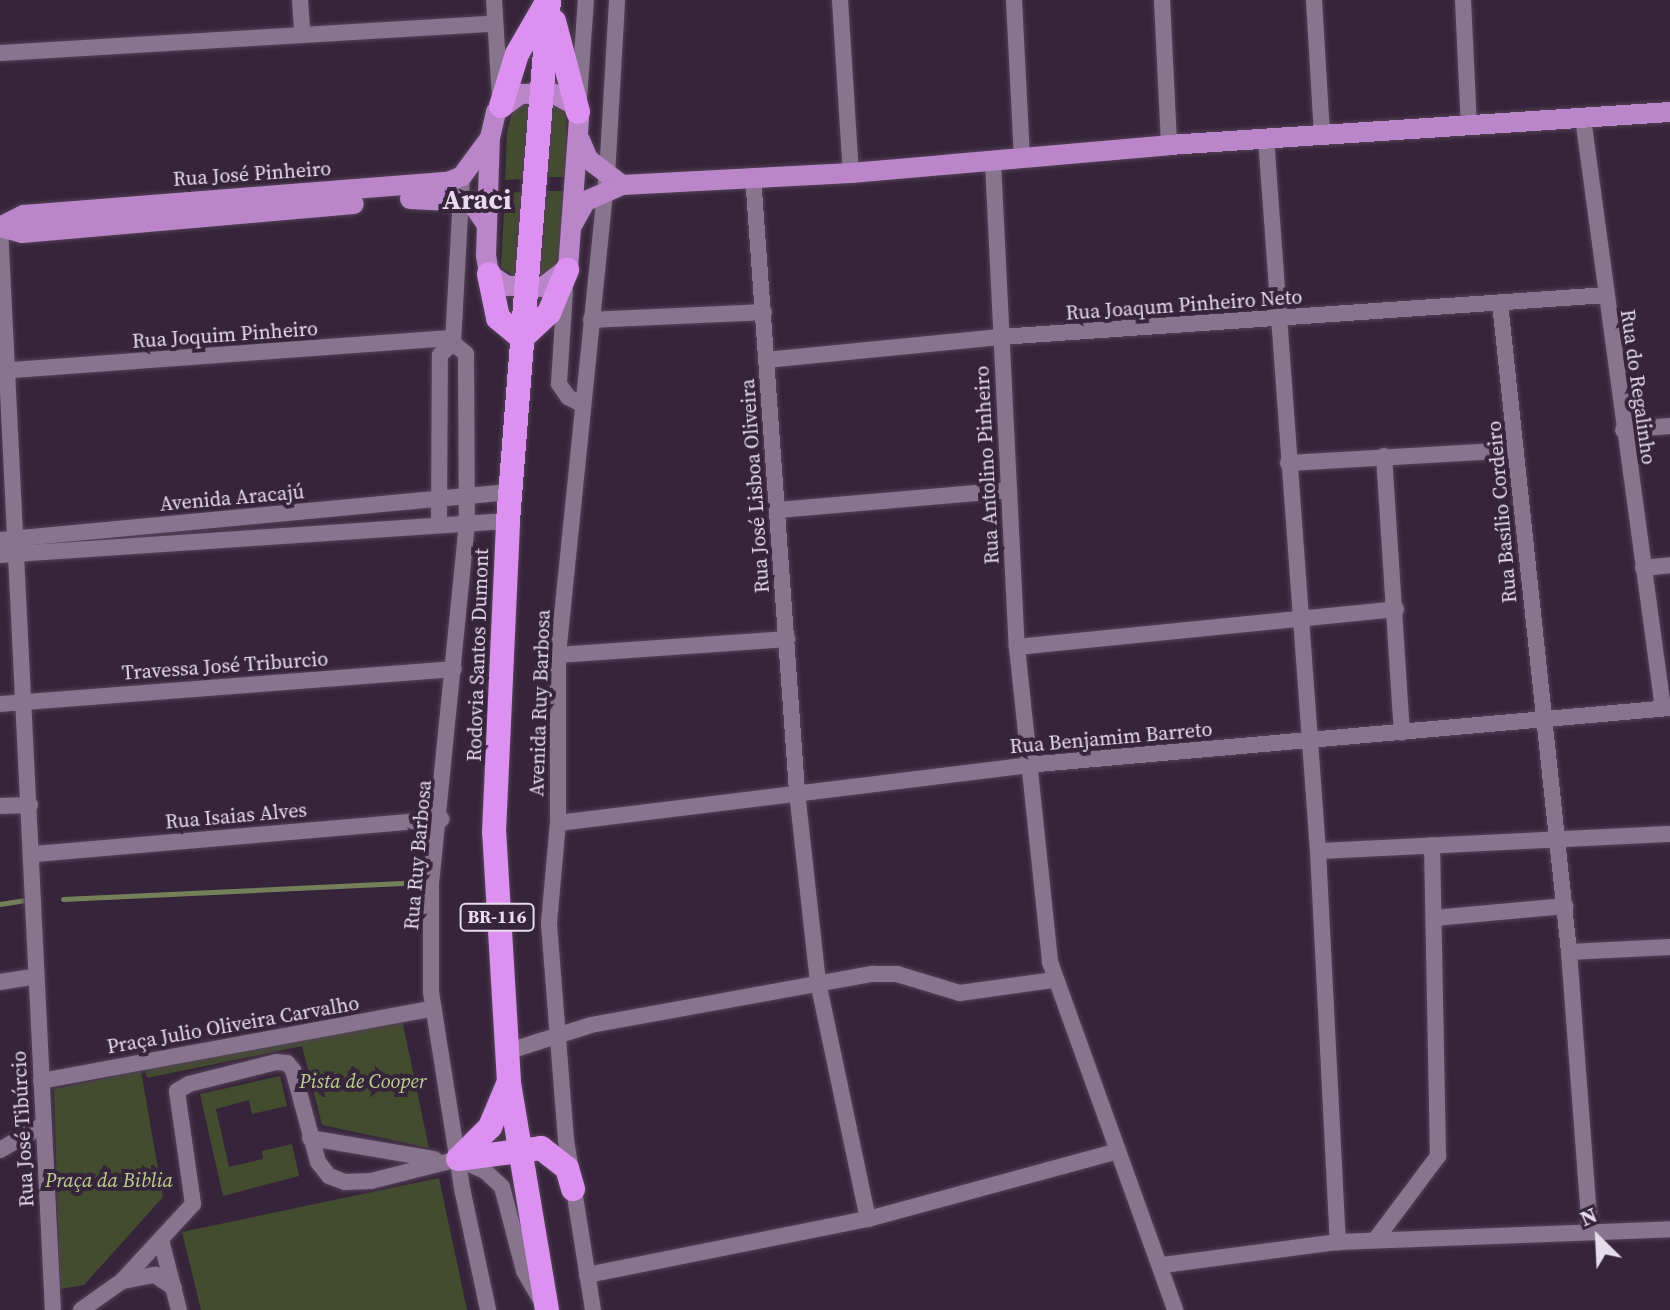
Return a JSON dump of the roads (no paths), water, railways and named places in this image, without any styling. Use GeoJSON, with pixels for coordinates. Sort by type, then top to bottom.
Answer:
{"type":"FeatureCollection","features":[{"type":"Feature","properties":{"kind":"highway","name":"Rodovia Santos Dumont"},"geometry":{"type":"LineString","coordinates":[[547,1310],[509,1082],[494,832],[508,521],[549,0]]}},
{"type":"Feature","properties":{"kind":"highway"},"geometry":{"type":"LineString","coordinates":[[501,106],[517,54],[549,0]]}},
{"type":"Feature","properties":{"kind":"highway"},"geometry":{"type":"LineString","coordinates":[[549,0],[578,123]]}},
{"type":"Feature","properties":{"kind":"highway"},"geometry":{"type":"LineString","coordinates":[[489,274],[498,318],[522,338],[549,313],[567,270]]}},
{"type":"Feature","properties":{"kind":"highway"},"geometry":{"type":"LineString","coordinates":[[449,1160],[490,1127],[509,1082]]}},
{"type":"Feature","properties":{"kind":"highway"},"geometry":{"type":"LineString","coordinates":[[449,1160],[551,1150],[567,1168],[573,1189]]}},
{"type":"Feature","properties":{"kind":"main road"},"geometry":{"type":"LineString","coordinates":[[578,123],[573,224],[567,270],[550,285],[525,288],[507,286],[489,274],[490,138],[501,106],[521,94],[542,93],[563,97],[578,123],[583,153],[611,183]]}},
{"type":"Feature","properties":{"kind":"main road"},"geometry":{"type":"LineString","coordinates":[[573,224],[586,201],[611,183],[851,173],[1169,145],[1670,112]]}},
{"type":"Feature","properties":{"kind":"main road"},"geometry":{"type":"LineString","coordinates":[[462,176],[490,138]]}},
{"type":"Feature","properties":{"kind":"main road","name":"Rua José Pinheiro"},"geometry":{"type":"LineString","coordinates":[[460,199],[22,233],[0,227],[24,215],[421,185],[462,176]]}},
{"type":"Feature","properties":{"kind":"main road"},"geometry":{"type":"LineString","coordinates":[[460,199],[471,202],[487,225]]}},
{"type":"Feature","properties":{"kind":"street"},"geometry":{"type":"LineString","coordinates":[[300,0],[302,32]]}},
{"type":"Feature","properties":{"kind":"street"},"geometry":{"type":"LineString","coordinates":[[494,0],[492,24],[501,106]]}},
{"type":"Feature","properties":{"kind":"street"},"geometry":{"type":"LineString","coordinates":[[578,123],[586,0]]}},
{"type":"Feature","properties":{"kind":"street","name":"Avenida Ruy Barbosa"},"geometry":{"type":"LineString","coordinates":[[593,1310],[573,1189],[549,923],[558,823],[558,655],[591,320],[611,183],[617,0]]}},
{"type":"Feature","properties":{"kind":"street"},"geometry":{"type":"LineString","coordinates":[[840,0],[851,173]]}},
{"type":"Feature","properties":{"kind":"street"},"geometry":{"type":"LineString","coordinates":[[1014,0],[1022,158]]}},
{"type":"Feature","properties":{"kind":"street"},"geometry":{"type":"LineString","coordinates":[[1162,0],[1169,145]]}},
{"type":"Feature","properties":{"kind":"street"},"geometry":{"type":"LineString","coordinates":[[1314,0],[1322,135]]}},
{"type":"Feature","properties":{"kind":"street"},"geometry":{"type":"LineString","coordinates":[[1463,0],[1469,125]]}},
{"type":"Feature","properties":{"kind":"street"},"geometry":{"type":"LineString","coordinates":[[0,53],[302,32],[492,24]]}},
{"type":"Feature","properties":{"kind":"street","name":"Rua do Regalinho"},"geometry":{"type":"LineString","coordinates":[[1583,118],[1623,430],[1666,708]]}},
{"type":"Feature","properties":{"kind":"street"},"geometry":{"type":"LineString","coordinates":[[1266,138],[1277,320],[1311,739],[1338,1242]]}},
{"type":"Feature","properties":{"kind":"street","name":"Rua Antolino Pinheiro"},"geometry":{"type":"LineString","coordinates":[[993,162],[1017,647],[1027,765],[1054,980],[1163,1265],[1175,1310]]}},
{"type":"Feature","properties":{"kind":"street"},"geometry":{"type":"LineString","coordinates":[[439,524],[440,355],[453,340],[462,176]]}},
{"type":"Feature","properties":{"kind":"street","name":"Rua José Lisboa Oliveira"},"geometry":{"type":"LineString","coordinates":[[753,176],[797,792],[818,982],[868,1219]]}},
{"type":"Feature","properties":{"kind":"street","name":"Rua José Tibúrcio"},"geometry":{"type":"LineString","coordinates":[[0,228],[8,547],[24,702],[34,854],[36,976],[53,1310]]}},
{"type":"Feature","properties":{"kind":"street"},"geometry":{"type":"LineString","coordinates":[[567,270],[559,384],[583,405]]}},
{"type":"Feature","properties":{"kind":"street","name":"Rua Joaqum Pinheiro Neto"},"geometry":{"type":"LineString","coordinates":[[766,360],[1000,337],[1606,295]]}},
{"type":"Feature","properties":{"kind":"street","name":"Rua Basílio Cordeiro"},"geometry":{"type":"LineString","coordinates":[[1500,303],[1541,717],[1565,906],[1590,1231]]}},
{"type":"Feature","properties":{"kind":"street"},"geometry":{"type":"LineString","coordinates":[[591,320],[764,312]]}},
{"type":"Feature","properties":{"kind":"street","name":"Rua Joquim Pinheiro"},"geometry":{"type":"LineString","coordinates":[[4,371],[453,340]]}},
{"type":"Feature","properties":{"kind":"street","name":"Rua Ruy Barbosa"},"geometry":{"type":"LineString","coordinates":[[453,340],[466,354],[468,496],[441,819],[430,911],[433,1008],[449,1160],[488,1310]]}},
{"type":"Feature","properties":{"kind":"street"},"geometry":{"type":"LineString","coordinates":[[1623,430],[1670,426]]}},
{"type":"Feature","properties":{"kind":"street"},"geometry":{"type":"LineString","coordinates":[[1288,463],[1516,450]]}},
{"type":"Feature","properties":{"kind":"street"},"geometry":{"type":"LineString","coordinates":[[1384,456],[1402,732]]}},
{"type":"Feature","properties":{"kind":"street"},"geometry":{"type":"LineString","coordinates":[[777,510],[1009,490]]}},
{"type":"Feature","properties":{"kind":"street","name":"Avenida Aracajú"},"geometry":{"type":"LineString","coordinates":[[8,547],[510,492]]}},
{"type":"Feature","properties":{"kind":"street","name":"Avenida Aracajú"},"geometry":{"type":"LineString","coordinates":[[8,547],[508,521]]}},
{"type":"Feature","properties":{"kind":"street"},"geometry":{"type":"LineString","coordinates":[[1643,568],[1670,565]]}},
{"type":"Feature","properties":{"kind":"street"},"geometry":{"type":"LineString","coordinates":[[1017,647],[1396,609]]}},
{"type":"Feature","properties":{"kind":"street"},"geometry":{"type":"LineString","coordinates":[[558,655],[787,639]]}},
{"type":"Feature","properties":{"kind":"street","name":"Travessa José Triburcio"},"geometry":{"type":"LineString","coordinates":[[0,704],[454,669]]}},
{"type":"Feature","properties":{"kind":"street","name":"Rua Benjamim Barreto"},"geometry":{"type":"LineString","coordinates":[[558,823],[1027,765],[1666,708]]}},
{"type":"Feature","properties":{"kind":"street"},"geometry":{"type":"LineString","coordinates":[[0,806],[30,805]]}},
{"type":"Feature","properties":{"kind":"street","name":"Rua Isaias Alves"},"geometry":{"type":"LineString","coordinates":[[34,854],[441,819]]}},
{"type":"Feature","properties":{"kind":"street"},"geometry":{"type":"LineString","coordinates":[[1318,851],[1670,834]]}},
{"type":"Feature","properties":{"kind":"street"},"geometry":{"type":"LineString","coordinates":[[1376,1239],[1438,1156],[1432,845]]}},
{"type":"Feature","properties":{"kind":"street"},"geometry":{"type":"LineString","coordinates":[[1434,918],[1565,906]]}},
{"type":"Feature","properties":{"kind":"street"},"geometry":{"type":"LineString","coordinates":[[1569,952],[1670,947]]}},
{"type":"Feature","properties":{"kind":"street"},"geometry":{"type":"LineString","coordinates":[[506,1052],[591,1025],[818,982],[886,973],[966,993],[1054,980]]}},
{"type":"Feature","properties":{"kind":"street"},"geometry":{"type":"LineString","coordinates":[[0,982],[36,976]]}},
{"type":"Feature","properties":{"kind":"street","name":"Praça Julio Oliveira Carvalho"},"geometry":{"type":"LineString","coordinates":[[41,1081],[433,1008]]}},
{"type":"Feature","properties":{"kind":"street"},"geometry":{"type":"LineString","coordinates":[[81,1310],[122,1281],[186,1214],[195,1196],[176,1102],[177,1091],[189,1084],[287,1063],[322,1170],[345,1182],[371,1181],[449,1160]]}},
{"type":"Feature","properties":{"kind":"street"},"geometry":{"type":"LineString","coordinates":[[0,1150],[43,1125]]}},
{"type":"Feature","properties":{"kind":"street"},"geometry":{"type":"LineString","coordinates":[[310,1138],[449,1160],[485,1171],[502,1187],[524,1271],[547,1310]]}},
{"type":"Feature","properties":{"kind":"street"},"geometry":{"type":"LineString","coordinates":[[587,1275],[868,1219],[1118,1151]]}},
{"type":"Feature","properties":{"kind":"street"},"geometry":{"type":"LineString","coordinates":[[1163,1265],[1376,1239],[1670,1229]]}},
{"type":"Feature","properties":{"kind":"street"},"geometry":{"type":"LineString","coordinates":[[161,1240],[179,1310]]}},
{"type":"Feature","properties":{"kind":"street"},"geometry":{"type":"LineString","coordinates":[[122,1281],[155,1275],[175,1289]]}},
{"type":"Feature","properties":{"kind":"waterway"},"geometry":{"type":"LineString","coordinates":[[63,899],[418,882]]}},
{"type":"Feature","properties":{"kind":"waterway"},"geometry":{"type":"LineString","coordinates":[[0,904],[24,900]]}},
{"type":"Feature","properties":{"kind":"district","name":"Araci"},"geometry":{"type":"Point","coordinates":[477,199]}},
{"type":"Feature","properties":{"kind":"park label","name":"Pista de Cooper"},"geometry":{"type":"Point","coordinates":[363,1081]}},
{"type":"Feature","properties":{"kind":"park label","name":"Praça da Biblia"},"geometry":{"type":"Point","coordinates":[109,1180]}}]}
